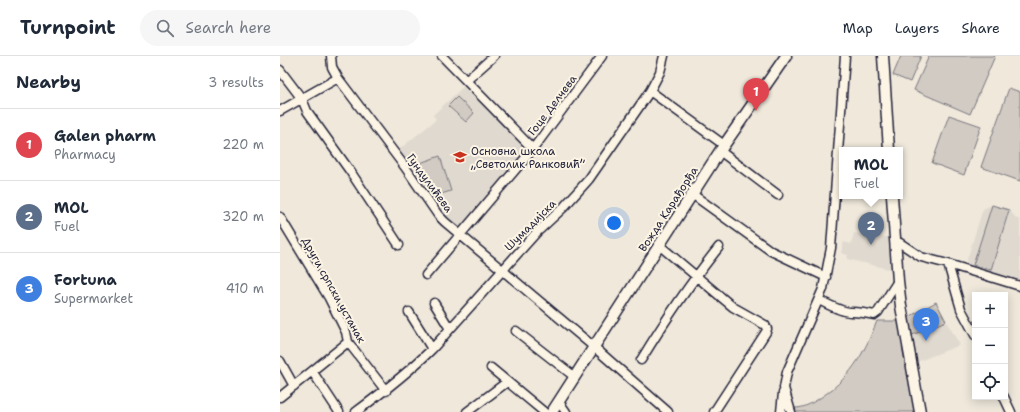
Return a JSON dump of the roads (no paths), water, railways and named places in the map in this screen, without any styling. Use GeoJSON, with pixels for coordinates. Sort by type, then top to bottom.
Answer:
{"type":"FeatureCollection","features":[{"type":"Feature","properties":{"kind":"main road","name":"Вожда Карађорђа"},"geometry":{"type":"LineString","coordinates":[[552,412],[722,148],[786,56]]}},
{"type":"Feature","properties":{"kind":"main road"},"geometry":{"type":"LineString","coordinates":[[884,56],[889,147]]}},
{"type":"Feature","properties":{"kind":"main road"},"geometry":{"type":"LineString","coordinates":[[892,199],[898,281],[904,325],[920,412]]}},
{"type":"Feature","properties":{"kind":"street","name":"Гундулићева"},"geometry":{"type":"LineString","coordinates":[[331,56],[332,66],[338,78],[405,167],[438,216],[594,347],[668,412]]}},
{"type":"Feature","properties":{"kind":"street"},"geometry":{"type":"LineString","coordinates":[[442,56],[533,149]]}},
{"type":"Feature","properties":{"kind":"street"},"geometry":{"type":"LineString","coordinates":[[467,80],[494,56]]}},
{"type":"Feature","properties":{"kind":"street","name":"Гоце Делчева"},"geometry":{"type":"LineString","coordinates":[[426,275],[533,149],[602,56]]}},
{"type":"Feature","properties":{"kind":"street","name":"Шумадијска"},"geometry":{"type":"LineString","coordinates":[[356,412],[386,391],[432,349],[536,233],[563,208],[589,179],[650,91],[660,72],[664,56]]}},
{"type":"Feature","properties":{"kind":"street"},"geometry":{"type":"LineString","coordinates":[[781,412],[786,372],[824,289],[831,248],[845,56]]}},
{"type":"Feature","properties":{"kind":"street"},"geometry":{"type":"LineString","coordinates":[[280,70],[302,99],[307,111],[350,171],[399,245]]}},
{"type":"Feature","properties":{"kind":"street"},"geometry":{"type":"LineString","coordinates":[[280,111],[338,78]]}},
{"type":"Feature","properties":{"kind":"street"},"geometry":{"type":"LineString","coordinates":[[650,91],[722,148],[778,196]]}},
{"type":"Feature","properties":{"kind":"street"},"geometry":{"type":"LineString","coordinates":[[692,194],[771,251],[826,277]]}},
{"type":"Feature","properties":{"kind":"street","name":"Други српски устанак"},"geometry":{"type":"LineString","coordinates":[[280,217],[329,298],[346,332],[348,342],[386,391]]}},
{"type":"Feature","properties":{"kind":"street"},"geometry":{"type":"LineString","coordinates":[[895,242],[900,243],[921,257],[1020,286]]}},
{"type":"Feature","properties":{"kind":"street"},"geometry":{"type":"LineString","coordinates":[[659,245],[733,307],[765,325],[767,328],[766,332],[714,412]]}},
{"type":"Feature","properties":{"kind":"street"},"geometry":{"type":"LineString","coordinates":[[641,360],[671,311],[719,247]]}},
{"type":"Feature","properties":{"kind":"street"},"geometry":{"type":"LineString","coordinates":[[948,264],[961,309],[972,329]]}},
{"type":"Feature","properties":{"kind":"street"},"geometry":{"type":"LineString","coordinates":[[819,300],[833,307],[848,311],[874,314],[878,312],[898,281]]}},
{"type":"Feature","properties":{"kind":"street"},"geometry":{"type":"LineString","coordinates":[[434,303],[450,328]]}},
{"type":"Feature","properties":{"kind":"street"},"geometry":{"type":"LineString","coordinates":[[409,312],[432,349]]}},
{"type":"Feature","properties":{"kind":"street"},"geometry":{"type":"LineString","coordinates":[[516,331],[575,377]]}},
{"type":"Feature","properties":{"kind":"street"},"geometry":{"type":"LineString","coordinates":[[280,397],[348,342]]}},
{"type":"Feature","properties":{"kind":"street"},"geometry":{"type":"LineString","coordinates":[[280,361],[294,386]]}},
{"type":"Feature","properties":{"kind":"street"},"geometry":{"type":"LineString","coordinates":[[491,368],[544,412]]}},
{"type":"Feature","properties":{"kind":"street"},"geometry":{"type":"LineString","coordinates":[[312,371],[340,412]]}},
{"type":"Feature","properties":{"kind":"street"},"geometry":{"type":"LineString","coordinates":[[467,412],[508,382]]}},
{"type":"Feature","properties":{"kind":"street"},"geometry":{"type":"LineString","coordinates":[[784,388],[791,412]]}},
{"type":"Feature","properties":{"kind":"street"},"geometry":{"type":"LineString","coordinates":[[1006,400],[1012,412]]}},
{"type":"Feature","properties":{"kind":"street"},"geometry":{"type":"LineString","coordinates":[[558,402],[566,412]]}},
{"type":"Feature","properties":{"kind":"place","name":"Galen pharm"},"geometry":{"type":"Point","coordinates":[756,111]}},
{"type":"Feature","properties":{"kind":"place","name":"Основна школа „Светолик Ранковић”"},"geometry":{"type":"Point","coordinates":[460,157]}},
{"type":"Feature","properties":{"kind":"place","name":"MOL"},"geometry":{"type":"Point","coordinates":[871,245]}},
{"type":"Feature","properties":{"kind":"place","name":"Fortuna"},"geometry":{"type":"Point","coordinates":[926,341]}}]}
